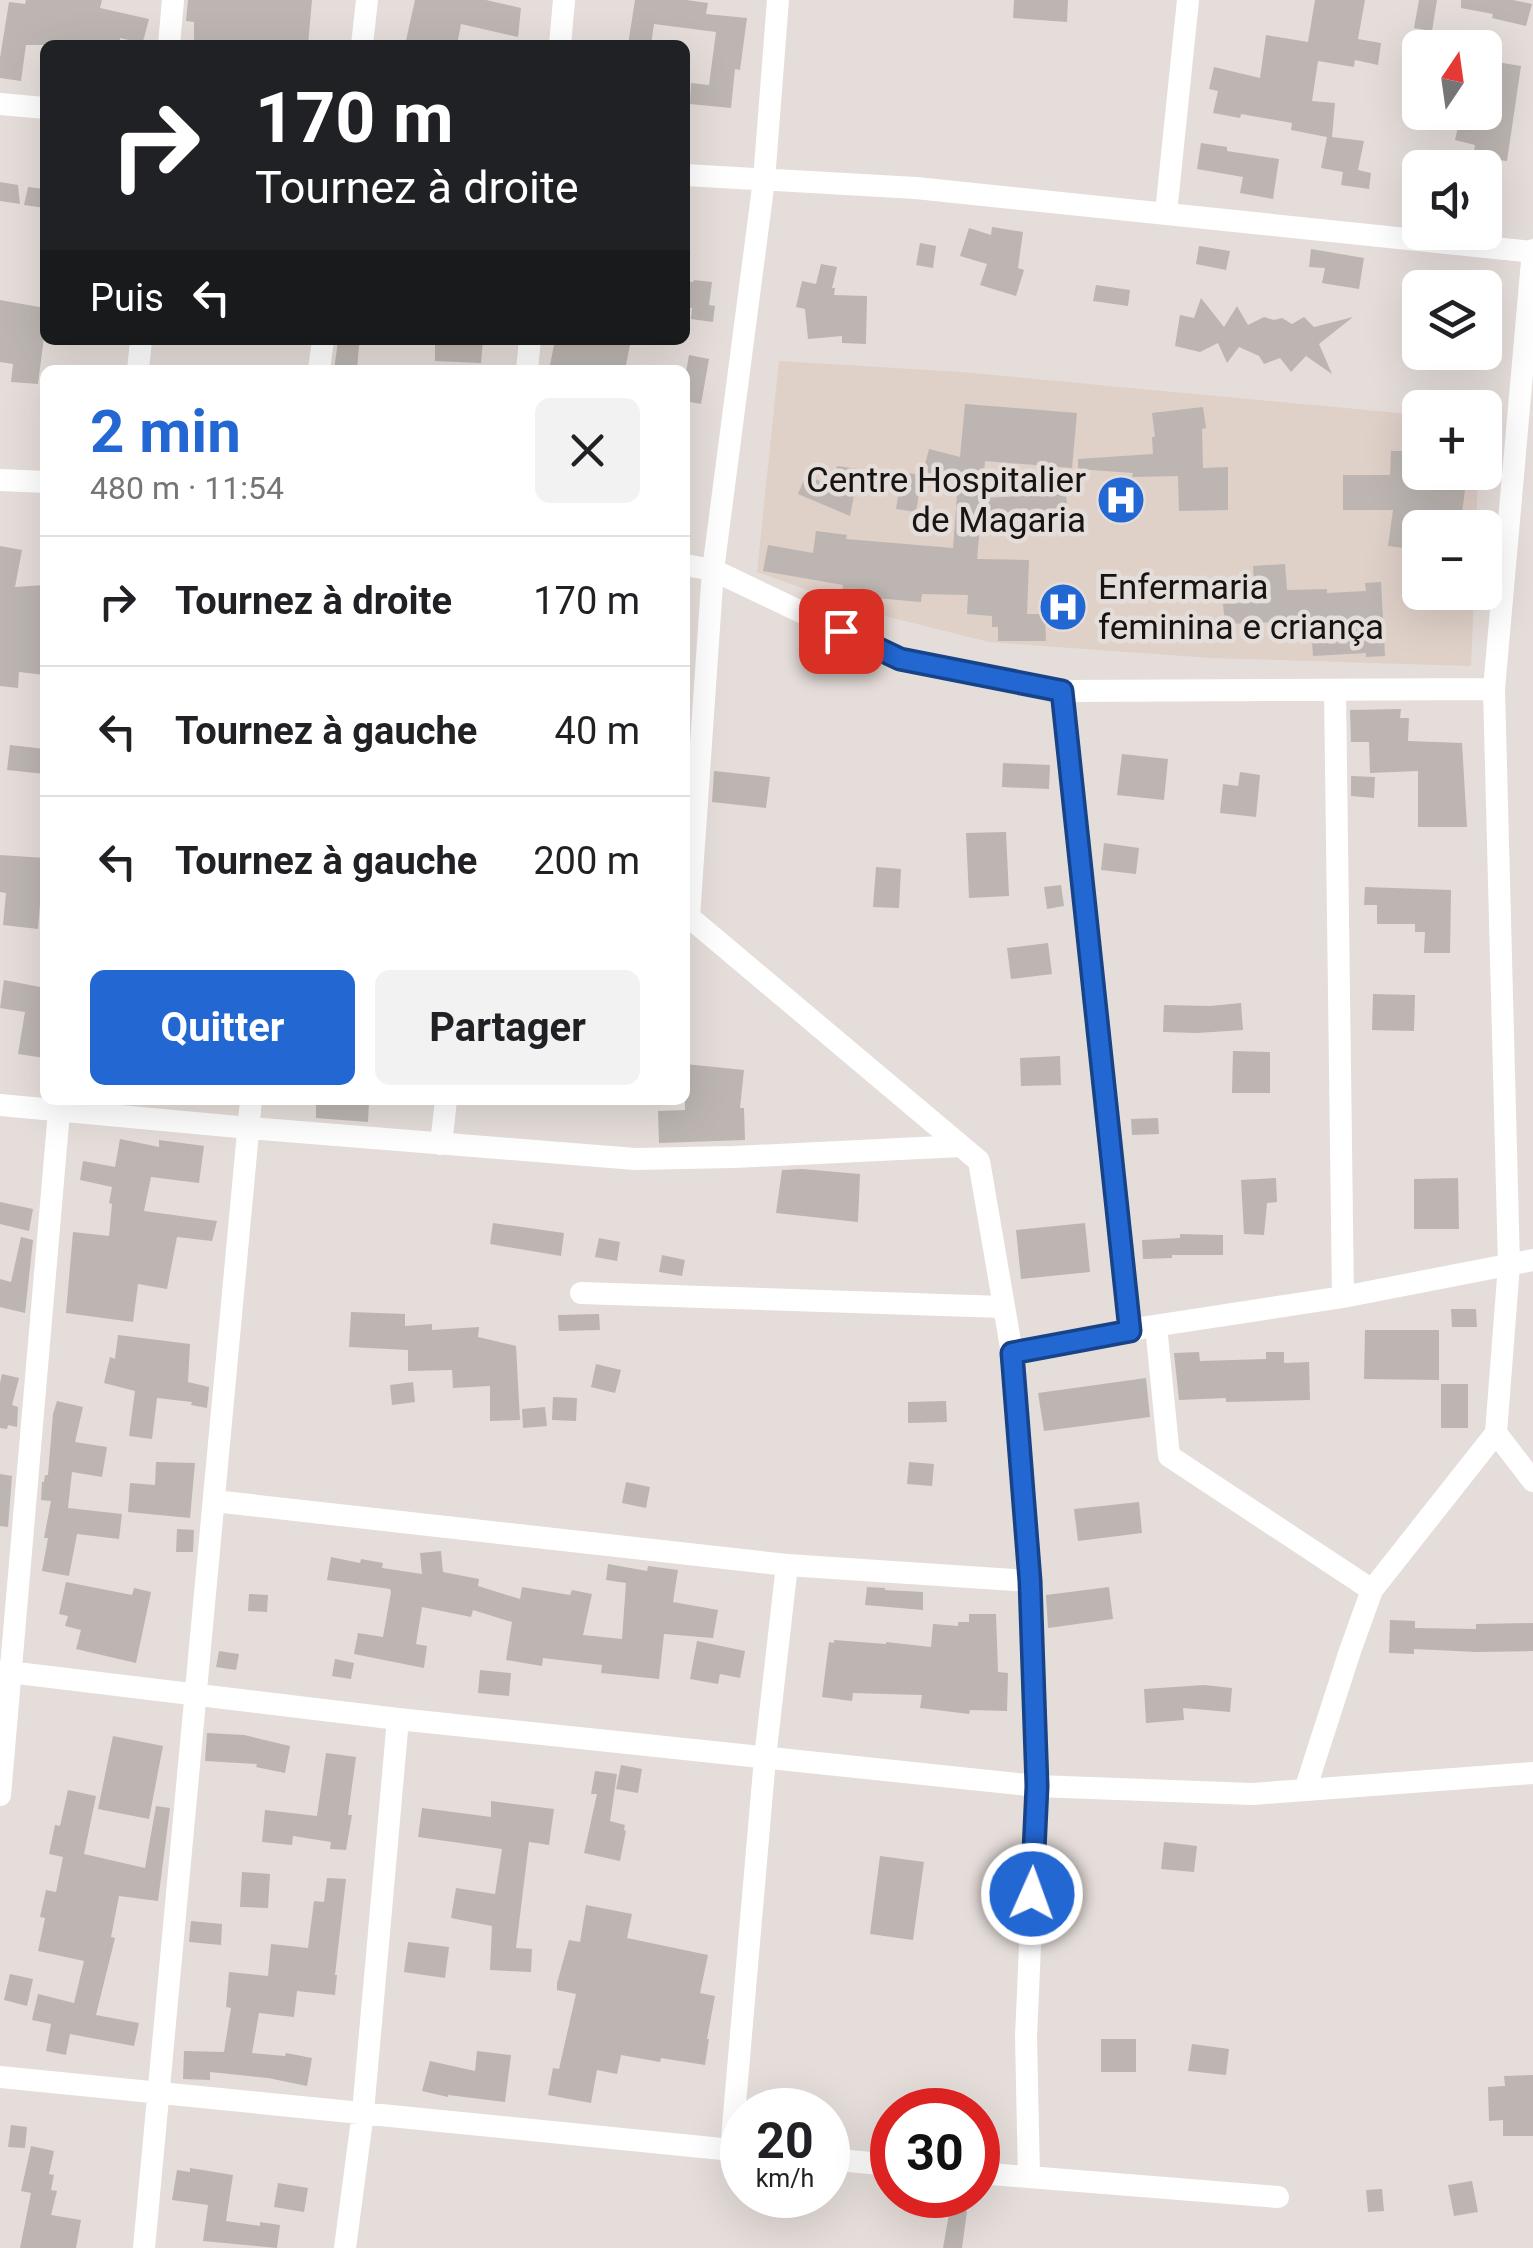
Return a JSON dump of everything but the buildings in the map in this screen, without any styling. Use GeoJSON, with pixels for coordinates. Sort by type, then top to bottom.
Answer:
{"type":"FeatureCollection","features":[{"type":"Feature","properties":{"kind":"street"},"geometry":{"type":"LineString","coordinates":[[170,40],[173,0]]}},
{"type":"Feature","properties":{"kind":"street"},"geometry":{"type":"LineString","coordinates":[[363,40],[367,0]]}},
{"type":"Feature","properties":{"kind":"street"},"geometry":{"type":"LineString","coordinates":[[560,40],[564,0]]}},
{"type":"Feature","properties":{"kind":"street"},"geometry":{"type":"LineString","coordinates":[[778,0],[764,180],[713,570],[690,917],[979,1161],[1012,1353],[1030,1581],[1037,1786],[1026,2037],[1029,2177]]}},
{"type":"Feature","properties":{"kind":"street"},"geometry":{"type":"LineString","coordinates":[[1166,213],[1188,0]]}},
{"type":"Feature","properties":{"kind":"street"},"geometry":{"type":"LineString","coordinates":[[0,104],[40,108]]}},
{"type":"Feature","properties":{"kind":"street"},"geometry":{"type":"LineString","coordinates":[[690,175],[916,188],[1533,252],[1525,440],[1494,689],[1509,1265],[1496,1433],[1372,1590],[1306,1790]]}},
{"type":"Feature","properties":{"kind":"street"},"geometry":{"type":"LineString","coordinates":[[0,480],[40,482]]}},
{"type":"Feature","properties":{"kind":"street"},"geometry":{"type":"LineString","coordinates":[[690,566],[713,570],[900,659],[1062,691],[1494,689]]}},
{"type":"Feature","properties":{"kind":"street"},"geometry":{"type":"LineString","coordinates":[[1335,690],[1343,1298]]}},
{"type":"Feature","properties":{"kind":"street"},"geometry":{"type":"LineString","coordinates":[[1062,691],[1130,1331]]}},
{"type":"Feature","properties":{"kind":"street"},"geometry":{"type":"LineString","coordinates":[[0,1105],[59,1105],[249,1128],[634,1159],[961,1146]]}},
{"type":"Feature","properties":{"kind":"street"},"geometry":{"type":"LineString","coordinates":[[0,1795],[6,1672],[59,1105]]}},
{"type":"Feature","properties":{"kind":"street"},"geometry":{"type":"LineString","coordinates":[[144,2248],[251,1105]]}},
{"type":"Feature","properties":{"kind":"street"},"geometry":{"type":"LineString","coordinates":[[441,1144],[445,1105]]}},
{"type":"Feature","properties":{"kind":"street"},"geometry":{"type":"LineString","coordinates":[[1012,1353],[1156,1326],[1343,1298],[1533,1260]]}},
{"type":"Feature","properties":{"kind":"street"},"geometry":{"type":"LineString","coordinates":[[582,1293],[1003,1307]]}},
{"type":"Feature","properties":{"kind":"street"},"geometry":{"type":"LineString","coordinates":[[1156,1326],[1170,1456],[1372,1590]]}},
{"type":"Feature","properties":{"kind":"street"},"geometry":{"type":"LineString","coordinates":[[1496,1433],[1533,1481]]}},
{"type":"Feature","properties":{"kind":"street"},"geometry":{"type":"LineString","coordinates":[[214,1502],[787,1565],[1030,1581]]}},
{"type":"Feature","properties":{"kind":"street"},"geometry":{"type":"LineString","coordinates":[[741,2088],[765,1758],[787,1565]]}},
{"type":"Feature","properties":{"kind":"street"},"geometry":{"type":"LineString","coordinates":[[6,1672],[398,1719],[1037,1786],[1252,1794],[1533,1773]]}},
{"type":"Feature","properties":{"kind":"street"},"geometry":{"type":"LineString","coordinates":[[345,2248],[363,2112],[398,1719]]}},
{"type":"Feature","properties":{"kind":"street"},"geometry":{"type":"LineString","coordinates":[[0,2077],[720,2149]]}},
{"type":"Feature","properties":{"kind":"street"},"geometry":{"type":"LineString","coordinates":[[1000,2174],[1278,2197]]}},
{"type":"Feature","properties":{"kind":"shaded area","name":"Centre Hospitalier de Magaria"},"geometry":{"type":"Polygon","coordinates":[[[779,361],[961,372],[1402,413],[1402,490],[1477,490],[1477,510],[1402,510],[1402,610],[1473,610],[1471,666],[1212,658],[989,642],[869,612],[757,572],[779,361]]]}},
{"type":"Feature","properties":{"kind":"place","name":"Centre Hospitalier de Magaria"},"geometry":{"type":"Point","coordinates":[1121,500]}},
{"type":"Feature","properties":{"kind":"place","name":"Enfermaria feminina e criança"},"geometry":{"type":"Point","coordinates":[1063,607]}},
{"type":"Feature","properties":{"kind":"route"},"geometry":{"type":"LineString","coordinates":[[841,631],[900,659],[1062,691],[1130,1331],[1012,1353],[1030,1581],[1037,1786],[1032,1894]]}}]}
